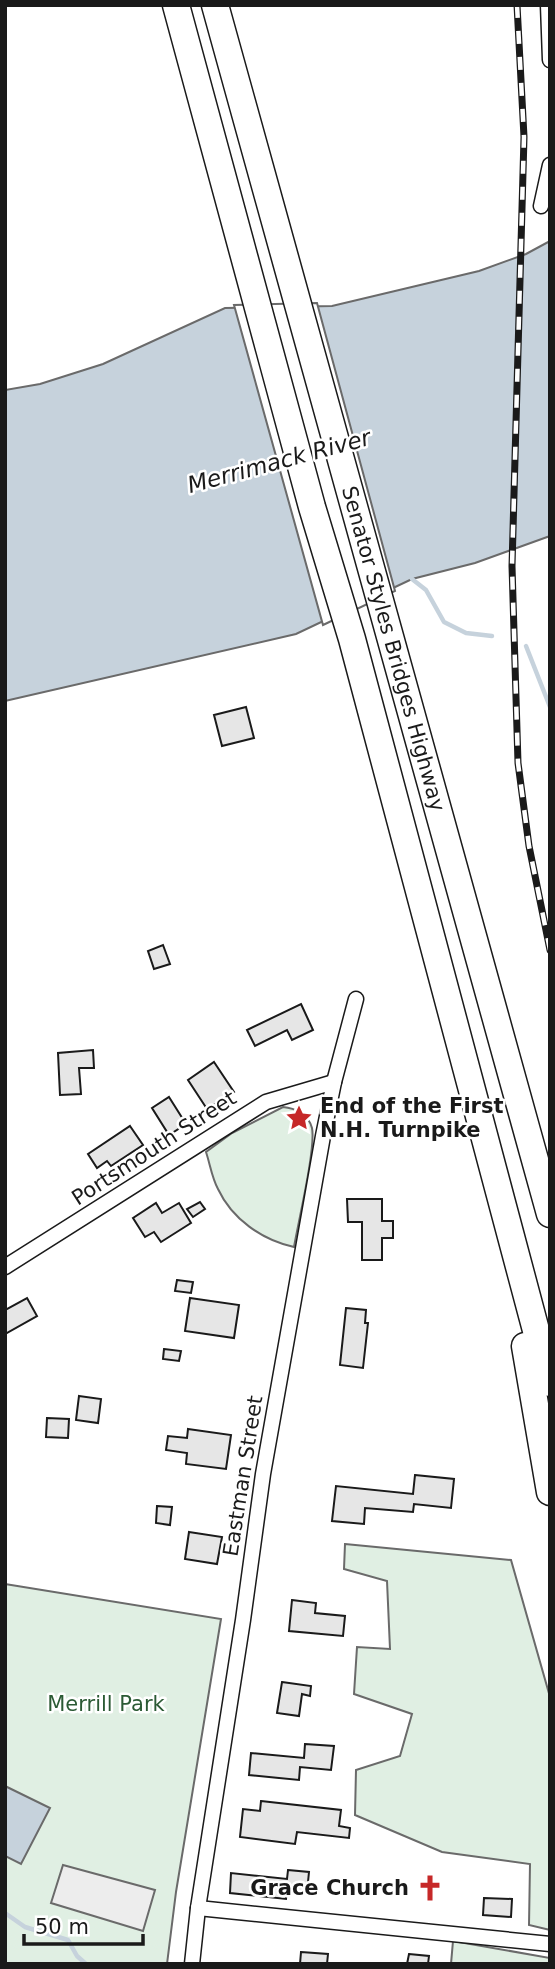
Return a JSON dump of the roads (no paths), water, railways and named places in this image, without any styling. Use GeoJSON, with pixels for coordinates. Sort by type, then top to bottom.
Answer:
{"type":"FeatureCollection","features":[{"type":"Feature","properties":{"kind":"highway"},"geometry":{"type":"LineString","coordinates":[[176,5],[312,507],[352,639],[550,1383]]}},
{"type":"Feature","properties":{"kind":"highway","name":"Senator Styles Bridges Highway"},"geometry":{"type":"LineString","coordinates":[[215,5],[550,1214]]}},
{"type":"Feature","properties":{"kind":"highway"},"geometry":{"type":"LineString","coordinates":[[510,1240],[535,1414],[550,1492]]}},
{"type":"Feature","properties":{"kind":"street"},"geometry":{"type":"LineString","coordinates":[[548,5],[550,60]]}},
{"type":"Feature","properties":{"kind":"street"},"geometry":{"type":"LineString","coordinates":[[541,206],[550,165]]}},
{"type":"Feature","properties":{"kind":"street","name":"Eastman Street"},"geometry":{"type":"LineString","coordinates":[[192,1964],[264,1465],[334,1082],[356,999]]}},
{"type":"Feature","properties":{"kind":"street","name":"Portsmouth Street"},"geometry":{"type":"LineString","coordinates":[[5,1267],[266,1102],[334,1082]]}},
{"type":"Feature","properties":{"kind":"street"},"geometry":{"type":"LineString","coordinates":[[198,1908],[550,1944]]}},
{"type":"Feature","properties":{"kind":"water","name":"Merrimack River"},"geometry":{"type":"Polygon","coordinates":[[[550,241],[550,536],[475,563],[412,579],[296,634],[5,701],[5,390],[40,384],[103,364],[225,308],[332,306],[479,271],[526,254],[550,241]]]}},
{"type":"Feature","properties":{"kind":"water"},"geometry":{"type":"Polygon","coordinates":[[[5,1786],[50,1808],[21,1864],[5,1856],[5,1786]]]}},
{"type":"Feature","properties":{"kind":"waterway"},"geometry":{"type":"LineString","coordinates":[[410,574],[412,579],[426,590],[444,622],[466,633],[492,636]]}},
{"type":"Feature","properties":{"kind":"waterway"},"geometry":{"type":"LineString","coordinates":[[526,646],[550,707]]}},
{"type":"Feature","properties":{"kind":"waterway"},"geometry":{"type":"LineString","coordinates":[[5,1913],[25,1927],[68,1940],[77,1956],[86,1964]]}},
{"type":"Feature","properties":{"kind":"railway"},"geometry":{"type":"LineString","coordinates":[[517,5],[524,137],[512,566],[518,763],[529,846],[550,950]]}},
{"type":"Feature","properties":{"kind":"place","name":"End of the First N.H. Turnpike"},"geometry":{"type":"Point","coordinates":[299,1118]}},
{"type":"Feature","properties":{"kind":"place","name":"Grace Church"},"geometry":{"type":"Point","coordinates":[430,1888]}},
{"type":"Feature","properties":{"kind":"park label","name":"Merrill Park"},"geometry":{"type":"Point","coordinates":[106,1704]}}]}
